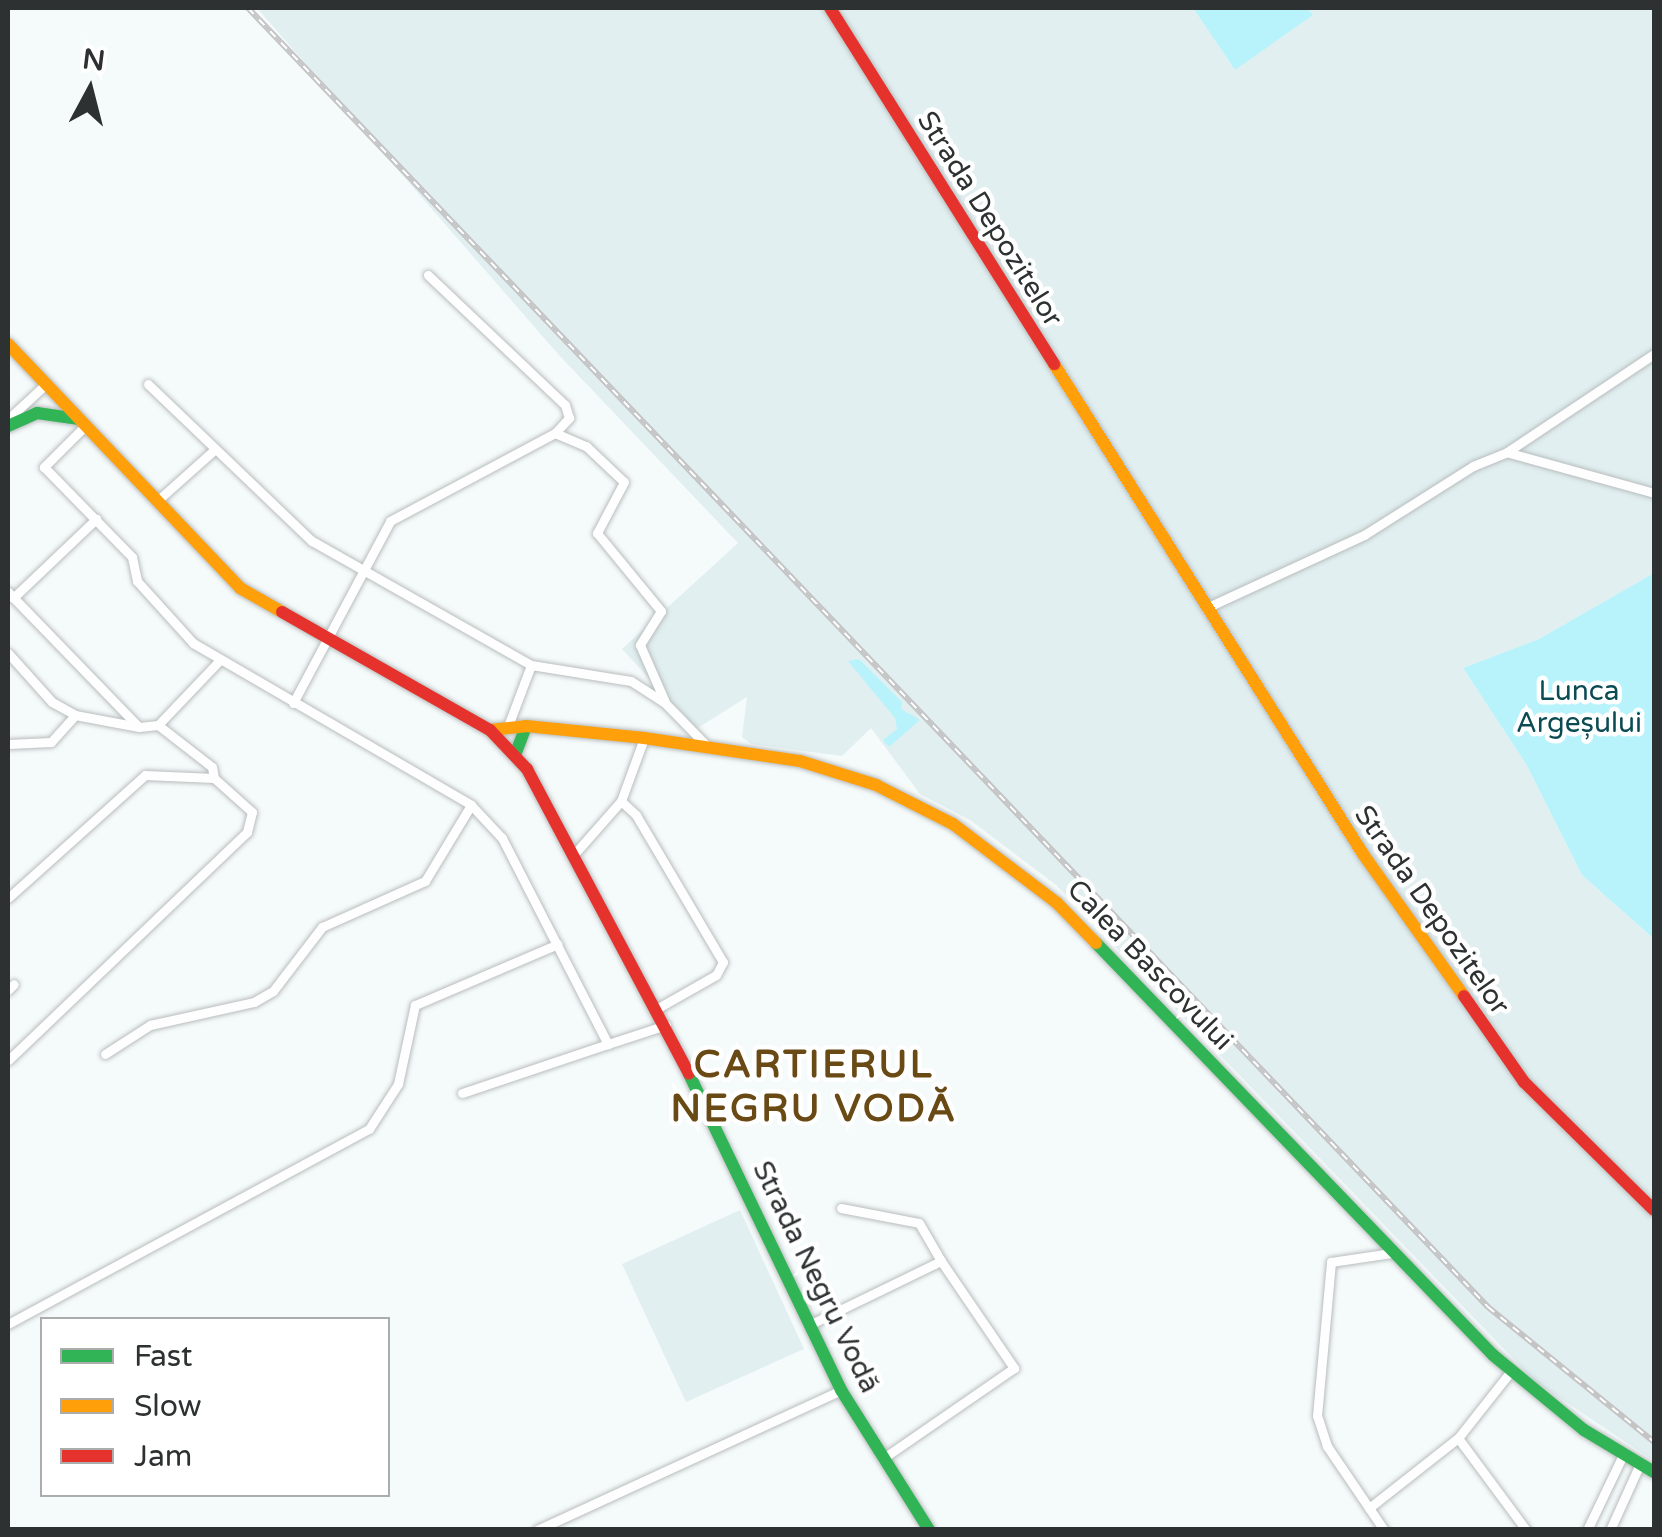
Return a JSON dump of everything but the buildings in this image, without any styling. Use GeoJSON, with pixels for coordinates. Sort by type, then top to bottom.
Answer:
{"type":"FeatureCollection","features":[{"type":"Feature","properties":{"kind":"main road","name":"Strada Depozitelor"},"geometry":{"type":"LineString","coordinates":[[830,8],[1203,609],[1500,1051],[1578,1144],[1654,1210]]}},
{"type":"Feature","properties":{"kind":"main road","name":"Strada Negru Vodă"},"geometry":{"type":"LineString","coordinates":[[8,344],[240,588],[490,730],[516,755],[577,851],[658,1008],[841,1390],[929,1530]]}},
{"type":"Feature","properties":{"kind":"main road"},"geometry":{"type":"LineString","coordinates":[[8,423],[37,413],[81,423]]}},
{"type":"Feature","properties":{"kind":"main road"},"geometry":{"type":"LineString","coordinates":[[516,755],[526,726]]}},
{"type":"Feature","properties":{"kind":"main road","name":"Calea Bascovului"},"geometry":{"type":"LineString","coordinates":[[490,730],[526,726],[644,738],[838,771],[915,804],[992,849],[1057,903],[1511,1372],[1623,1455],[1654,1472]]}},
{"type":"Feature","properties":{"kind":"street"},"geometry":{"type":"LineString","coordinates":[[293,703],[330,640],[390,520],[555,432],[570,412],[428,275]]}},
{"type":"Feature","properties":{"kind":"street"},"geometry":{"type":"LineString","coordinates":[[1203,609],[1326,556],[1507,452],[1654,354]]}},
{"type":"Feature","properties":{"kind":"street"},"geometry":{"type":"LineString","coordinates":[[148,384],[312,541],[531,665],[631,681],[665,702],[707,746]]}},
{"type":"Feature","properties":{"kind":"street"},"geometry":{"type":"LineString","coordinates":[[8,423],[46,385]]}},
{"type":"Feature","properties":{"kind":"street"},"geometry":{"type":"LineString","coordinates":[[81,423],[44,467],[132,557],[137,581],[218,662],[471,806],[502,838],[608,1044]]}},
{"type":"Feature","properties":{"kind":"street"},"geometry":{"type":"LineString","coordinates":[[555,432],[586,446],[624,482],[597,533],[660,611],[640,644],[665,702]]}},
{"type":"Feature","properties":{"kind":"street"},"geometry":{"type":"LineString","coordinates":[[155,502],[214,450]]}},
{"type":"Feature","properties":{"kind":"street"},"geometry":{"type":"LineString","coordinates":[[1507,452],[1654,493]]}},
{"type":"Feature","properties":{"kind":"street"},"geometry":{"type":"LineString","coordinates":[[96,518],[10,595],[139,726]]}},
{"type":"Feature","properties":{"kind":"street"},"geometry":{"type":"LineString","coordinates":[[8,654],[52,702],[75,715],[139,726],[158,725],[212,766],[214,778]]}},
{"type":"Feature","properties":{"kind":"street"},"geometry":{"type":"LineString","coordinates":[[158,725],[218,662]]}},
{"type":"Feature","properties":{"kind":"street"},"geometry":{"type":"LineString","coordinates":[[508,726],[531,665]]}},
{"type":"Feature","properties":{"kind":"street"},"geometry":{"type":"LineString","coordinates":[[8,744],[51,742],[75,715]]}},
{"type":"Feature","properties":{"kind":"street"},"geometry":{"type":"LineString","coordinates":[[577,851],[620,801],[644,738]]}},
{"type":"Feature","properties":{"kind":"street"},"geometry":{"type":"LineString","coordinates":[[8,898],[136,780],[155,772],[214,778],[248,804],[246,832],[8,1060]]}},
{"type":"Feature","properties":{"kind":"street"},"geometry":{"type":"LineString","coordinates":[[620,801],[636,815],[723,962],[716,975],[658,1008]]}},
{"type":"Feature","properties":{"kind":"street"},"geometry":{"type":"LineString","coordinates":[[105,1054],[150,1025],[254,1002],[273,991],[322,927],[425,881],[471,806]]}},
{"type":"Feature","properties":{"kind":"street"},"geometry":{"type":"LineString","coordinates":[[8,1324],[368,1129],[398,1084],[415,1004],[558,944]]}},
{"type":"Feature","properties":{"kind":"street"},"geometry":{"type":"LineString","coordinates":[[462,1093],[666,1025]]}},
{"type":"Feature","properties":{"kind":"street"},"geometry":{"type":"LineString","coordinates":[[841,1208],[919,1223],[1014,1368],[882,1459]]}},
{"type":"Feature","properties":{"kind":"street"},"geometry":{"type":"LineString","coordinates":[[1384,1530],[1317,1425],[1326,1275],[1331,1262],[1391,1252]]}},
{"type":"Feature","properties":{"kind":"street"},"geometry":{"type":"LineString","coordinates":[[809,1324],[941,1261]]}},
{"type":"Feature","properties":{"kind":"street"},"geometry":{"type":"LineString","coordinates":[[1368,1508],[1458,1438],[1511,1372]]}},
{"type":"Feature","properties":{"kind":"street"},"geometry":{"type":"LineString","coordinates":[[537,1530],[841,1390]]}},
{"type":"Feature","properties":{"kind":"street"},"geometry":{"type":"LineString","coordinates":[[1458,1438],[1526,1530]]}},
{"type":"Feature","properties":{"kind":"street"},"geometry":{"type":"LineString","coordinates":[[1587,1530],[1623,1455]]}},
{"type":"Feature","properties":{"kind":"street"},"geometry":{"type":"LineString","coordinates":[[1610,1530],[1640,1464]]}},
{"type":"Feature","properties":{"kind":"shaded area"},"geometry":{"type":"Polygon","coordinates":[[[257,8],[1193,8],[1235,70],[1312,15],[1307,8],[1654,8],[1654,573],[1539,639],[1463,668],[1526,764],[1582,875],[1654,939],[1654,1461],[1536,1382],[1056,885],[970,820],[920,794],[871,728],[842,756],[751,744],[742,737],[747,697],[696,729],[622,649],[738,543],[558,354],[257,8]]]}},
{"type":"Feature","properties":{"kind":"shaded area"},"geometry":{"type":"Polygon","coordinates":[[[740,1210],[804,1349],[686,1402],[622,1264],[740,1210]]]}},
{"type":"Feature","properties":{"kind":"green space"},"geometry":{"type":"Polygon","coordinates":[[[1193,8],[1307,8],[1313,15],[1235,70],[1193,8]]]}},
{"type":"Feature","properties":{"kind":"green space","name":"Lunca Argeșului"},"geometry":{"type":"Polygon","coordinates":[[[1654,573],[1654,939],[1582,875],[1526,764],[1463,668],[1539,639],[1654,573]]]}},
{"type":"Feature","properties":{"kind":"green space"},"geometry":{"type":"Polygon","coordinates":[[[859,659],[902,702],[901,709],[920,720],[889,747],[883,740],[897,729],[895,718],[848,661],[859,659]]]}},
{"type":"Feature","properties":{"kind":"railway"},"geometry":{"type":"LineString","coordinates":[[248,8],[1488,1307],[1654,1442]]}},
{"type":"Feature","properties":{"kind":"traffic: fast"},"geometry":{"type":"LineString","coordinates":[[8,426],[37,413],[78,419]]}},
{"type":"Feature","properties":{"kind":"traffic: fast"},"geometry":{"type":"LineString","coordinates":[[515,755],[526,726]]}},
{"type":"Feature","properties":{"kind":"traffic: fast"},"geometry":{"type":"LineString","coordinates":[[1096,943],[1493,1355],[1584,1430],[1654,1472]]}},
{"type":"Feature","properties":{"kind":"traffic: fast"},"geometry":{"type":"LineString","coordinates":[[689,1074],[841,1390],[929,1530]]}},
{"type":"Feature","properties":{"kind":"traffic: slow"},"geometry":{"type":"LineString","coordinates":[[8,344],[240,588],[282,612]]}},
{"type":"Feature","properties":{"kind":"traffic: slow"},"geometry":{"type":"LineString","coordinates":[[1054,364],[1363,854],[1464,996]]}},
{"type":"Feature","properties":{"kind":"traffic: slow"},"geometry":{"type":"LineString","coordinates":[[490,730],[526,726],[644,738],[800,761],[876,785],[953,824],[1057,903],[1096,943]]}},
{"type":"Feature","properties":{"kind":"traffic: jam"},"geometry":{"type":"LineString","coordinates":[[830,8],[1054,364]]}},
{"type":"Feature","properties":{"kind":"traffic: jam"},"geometry":{"type":"LineString","coordinates":[[282,612],[490,730],[527,769],[689,1074]]}},
{"type":"Feature","properties":{"kind":"traffic: jam"},"geometry":{"type":"LineString","coordinates":[[1464,996],[1524,1082],[1654,1210]]}},
{"type":"Feature","properties":{"kind":"district","name":"CARTIERUL NEGRU VODĂ"},"geometry":{"type":"Point","coordinates":[814,1088]}}]}
